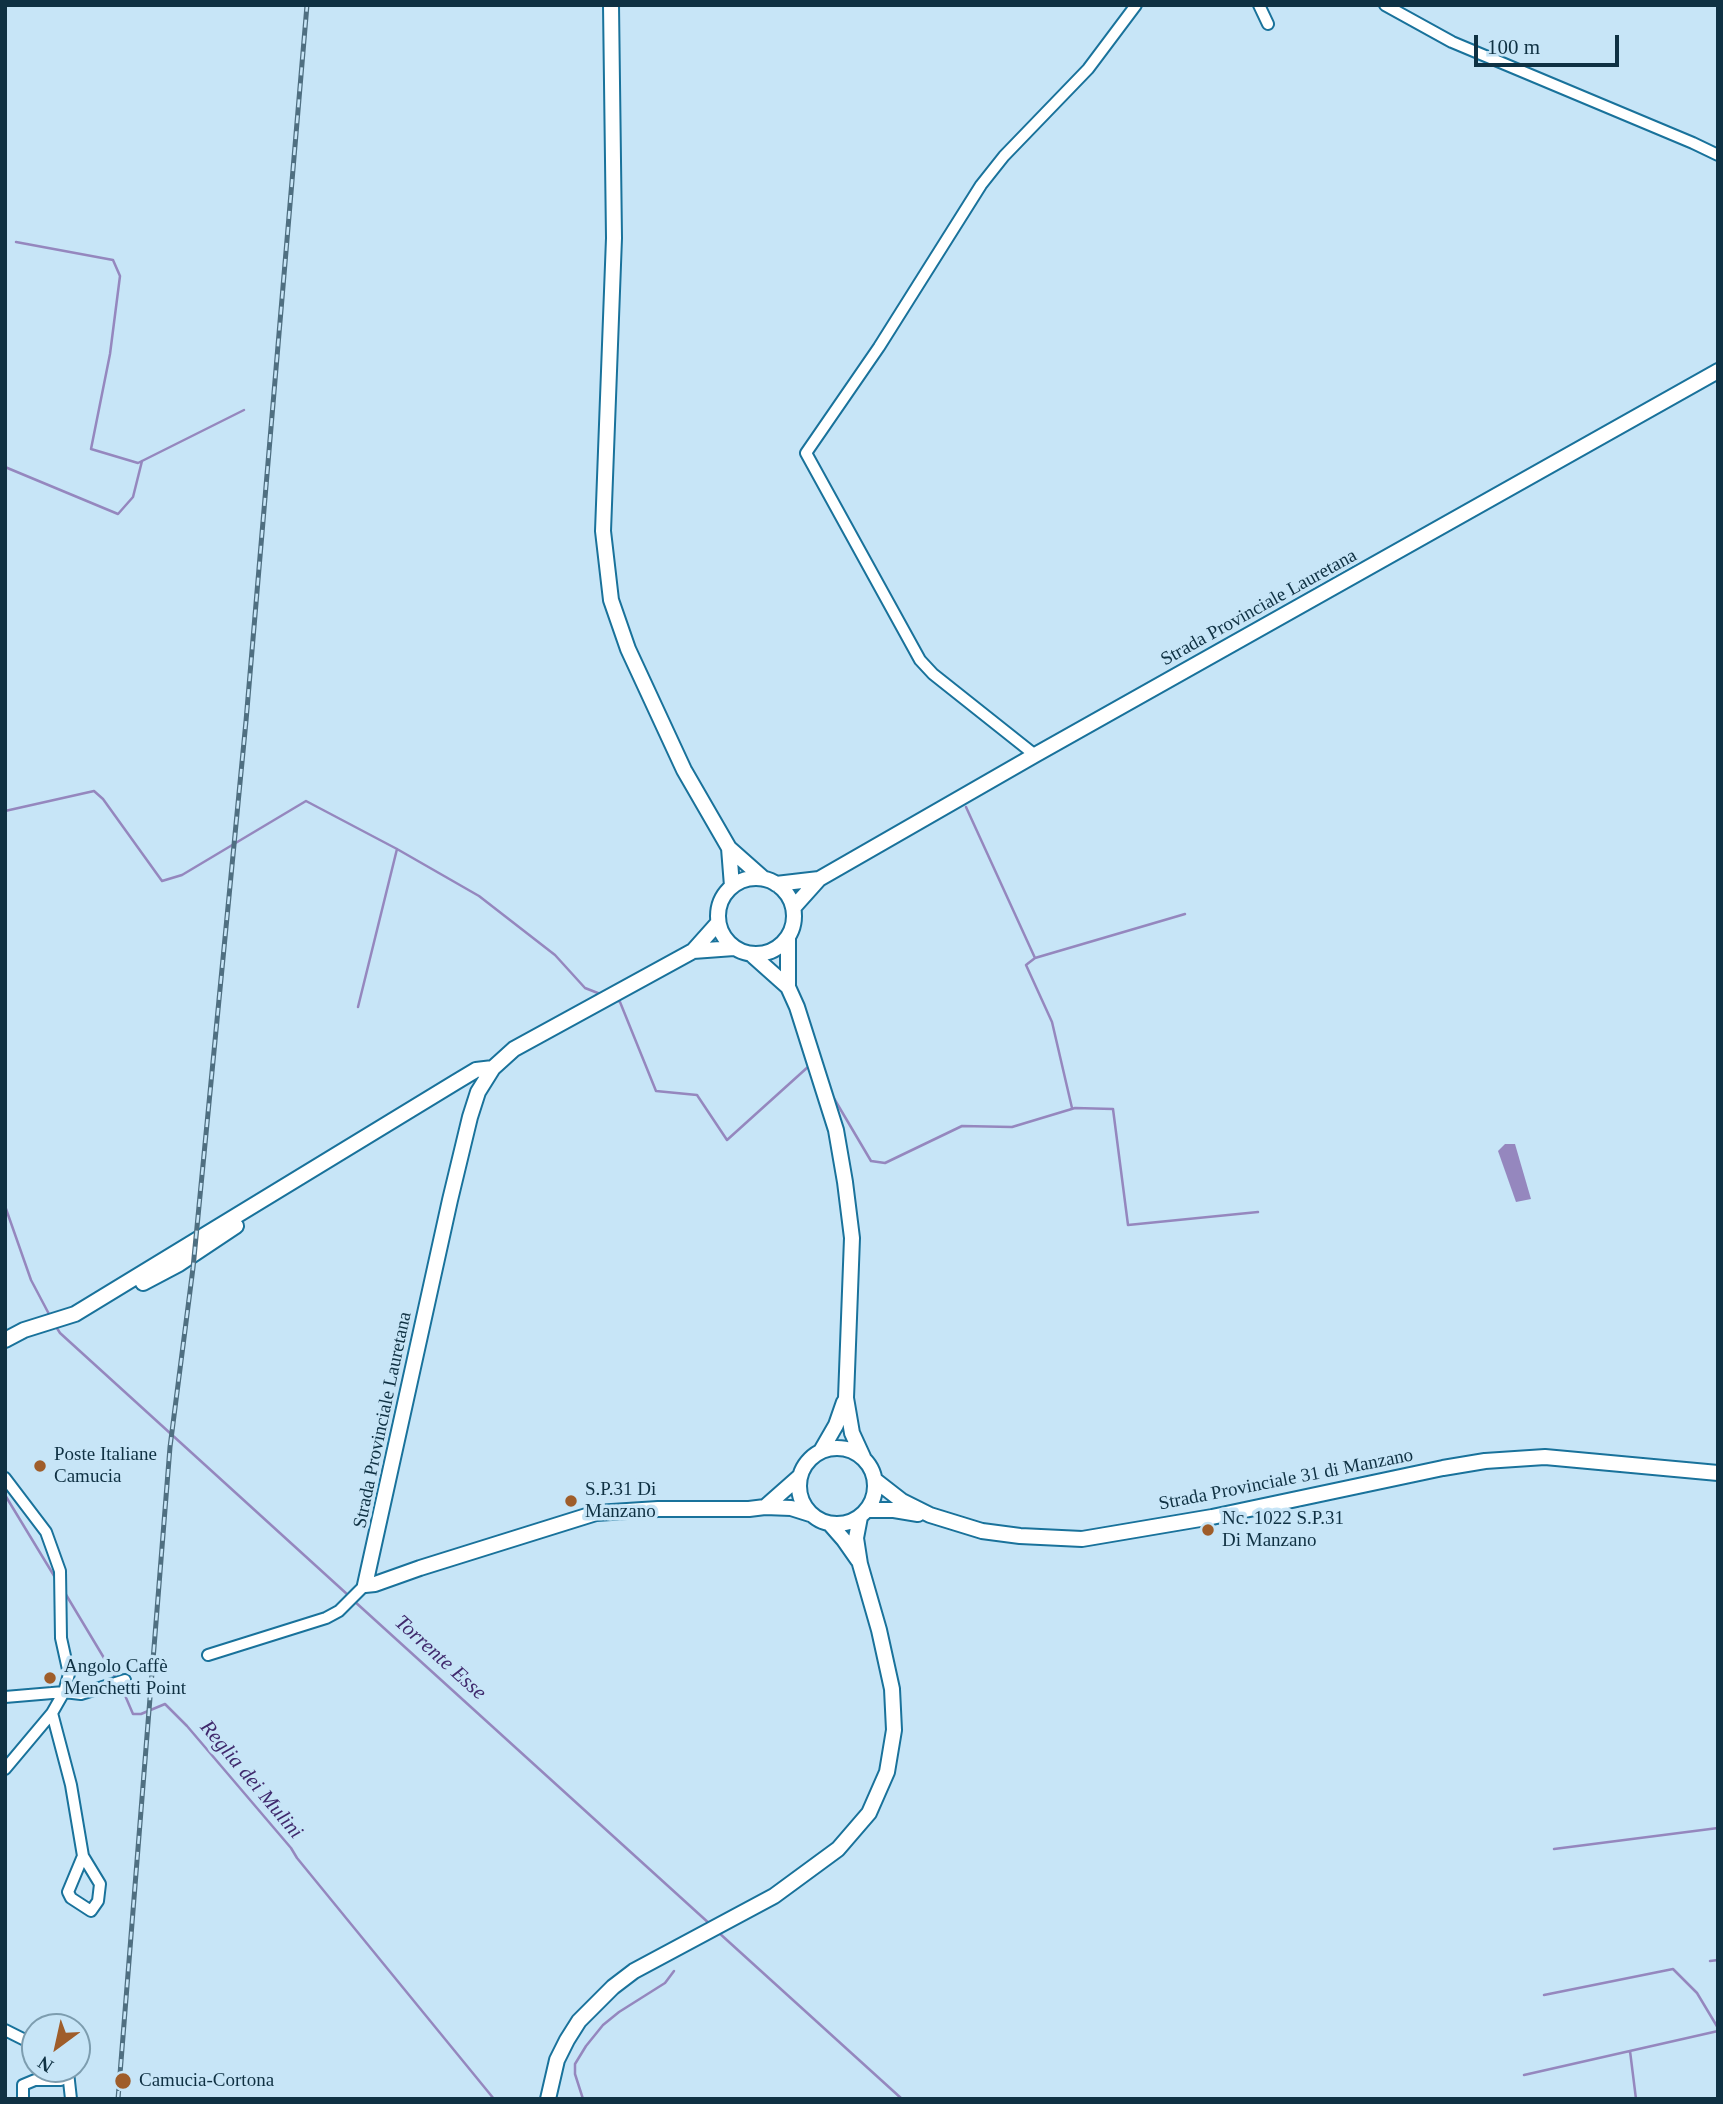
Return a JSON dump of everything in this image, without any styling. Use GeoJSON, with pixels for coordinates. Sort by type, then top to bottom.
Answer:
{"type":"FeatureCollection","features":[{"type":"Feature","properties":{"kind":"main road"},"geometry":{"type":"LineString","coordinates":[[611,5],[614,238],[603,531],[611,600],[628,649],[684,770],[729,848],[789,897],[794,917],[788,937],[788,987]]}},
{"type":"Feature","properties":{"kind":"main road","name":"Strada Provinciale Lauretana"},"geometry":{"type":"LineString","coordinates":[[793,908],[819,879],[1718,371]]}},
{"type":"Feature","properties":{"kind":"main road"},"geometry":{"type":"LineString","coordinates":[[729,848],[732,886]]}},
{"type":"Feature","properties":{"kind":"main road","name":"Strada Provinciale Lauretana"},"geometry":{"type":"LineString","coordinates":[[363,1588],[470,1117],[478,1092],[493,1068],[514,1049],[693,951],[718,923],[718,908],[723,895],[732,886],[747,879],[819,879]]}},
{"type":"Feature","properties":{"kind":"main road"},"geometry":{"type":"LineString","coordinates":[[718,923],[721,933],[734,948]]}},
{"type":"Feature","properties":{"kind":"main road"},"geometry":{"type":"LineString","coordinates":[[751,954],[772,951],[781,946],[788,937]]}},
{"type":"Feature","properties":{"kind":"main road","name":"Strada Provinciale Lauretana"},"geometry":{"type":"LineString","coordinates":[[693,951],[734,948],[751,954]]}},
{"type":"Feature","properties":{"kind":"main road"},"geometry":{"type":"LineString","coordinates":[[548,2099],[557,2060],[579,2021],[613,1987],[634,1971],[774,1896],[838,1849],[869,1813],[887,1772],[894,1730],[892,1689],[860,1564],[856,1538],[864,1513],[875,1494],[875,1480],[870,1465],[863,1457],[852,1433],[846,1398],[852,1238],[845,1182],[836,1130],[797,1007],[788,987],[751,954]]}},
{"type":"Feature","properties":{"kind":"main road","name":"Strada Provinciale Lauretana"},"geometry":{"type":"LineString","coordinates":[[5,1340],[24,1330],[75,1314],[96,1301],[139,1285],[179,1264],[254,1214],[290,1182],[476,1070],[493,1068]]}},
{"type":"Feature","properties":{"kind":"main road"},"geometry":{"type":"LineString","coordinates":[[456,1082],[465,1083],[478,1092]]}},
{"type":"Feature","properties":{"kind":"main road"},"geometry":{"type":"LineString","coordinates":[[821,1451],[836,1425],[846,1398]]}},
{"type":"Feature","properties":{"kind":"main road"},"geometry":{"type":"LineString","coordinates":[[765,1507],[799,1477],[805,1464],[821,1451],[846,1448],[863,1457]]}},
{"type":"Feature","properties":{"kind":"main road","name":"Strada Provinciale 31 di Manzano"},"geometry":{"type":"LineString","coordinates":[[875,1480],[902,1501],[930,1516],[982,1531],[1011,1536],[1082,1539],[1212,1517],[1485,1461],[1545,1457],[1718,1473]]}},
{"type":"Feature","properties":{"kind":"main road"},"geometry":{"type":"LineString","coordinates":[[799,1477],[799,1493],[810,1514]]}},
{"type":"Feature","properties":{"kind":"main road"},"geometry":{"type":"LineString","coordinates":[[363,1588],[596,1513],[791,1507],[830,1524],[847,1524],[864,1513],[894,1510],[930,1516]]}},
{"type":"Feature","properties":{"kind":"main road"},"geometry":{"type":"LineString","coordinates":[[830,1524],[845,1540],[860,1564]]}},
{"type":"Feature","properties":{"kind":"street"},"geometry":{"type":"LineString","coordinates":[[1035,755],[933,674],[920,660],[806,453],[879,347],[982,185],[1004,156],[1088,68],[1136,5]]}},
{"type":"Feature","properties":{"kind":"street"},"geometry":{"type":"LineString","coordinates":[[1259,5],[1268,24]]}},
{"type":"Feature","properties":{"kind":"street"},"geometry":{"type":"LineString","coordinates":[[1385,5],[1452,42],[1693,143],[1718,156]]}},
{"type":"Feature","properties":{"kind":"street"},"geometry":{"type":"LineString","coordinates":[[5,1478],[46,1532],[60,1571],[61,1638],[69,1674],[64,1692],[52,1713],[5,1769]]}},
{"type":"Feature","properties":{"kind":"street"},"geometry":{"type":"LineString","coordinates":[[208,1655],[326,1618],[339,1611],[363,1588]]}},
{"type":"Feature","properties":{"kind":"street"},"geometry":{"type":"LineString","coordinates":[[5,1697],[64,1692],[81,1694],[125,1680]]}},
{"type":"Feature","properties":{"kind":"street"},"geometry":{"type":"LineString","coordinates":[[52,1713],[71,1785],[83,1856]]}},
{"type":"Feature","properties":{"kind":"street"},"geometry":{"type":"LineString","coordinates":[[5,2030],[21,2038]]}},
{"type":"Feature","properties":{"kind":"street"},"geometry":{"type":"LineString","coordinates":[[23,2099],[23,2085],[28,2083]]}},
{"type":"Feature","properties":{"kind":"shaded area"},"geometry":{"type":"Polygon","coordinates":[[[1505,1144],[1515,1144],[1531,1199],[1516,1202],[1498,1151],[1505,1144]]]}},
{"type":"Feature","properties":{"kind":"waterway"},"geometry":{"type":"LineString","coordinates":[[16,242],[113,260],[120,276],[110,354],[91,449],[138,463],[244,410]]}},
{"type":"Feature","properties":{"kind":"waterway"},"geometry":{"type":"LineString","coordinates":[[5,467],[118,514],[133,497],[142,461]]}},
{"type":"Feature","properties":{"kind":"waterway"},"geometry":{"type":"LineString","coordinates":[[5,811],[94,791],[103,799],[162,881],[182,875],[306,801],[479,896],[555,955],[585,988],[603,995]]}},
{"type":"Feature","properties":{"kind":"waterway"},"geometry":{"type":"LineString","coordinates":[[966,807],[1035,958]]}},
{"type":"Feature","properties":{"kind":"waterway"},"geometry":{"type":"LineString","coordinates":[[358,1007],[397,849]]}},
{"type":"Feature","properties":{"kind":"waterway"},"geometry":{"type":"LineString","coordinates":[[1072,1108],[1052,1022],[1026,965],[1035,958],[1185,914]]}},
{"type":"Feature","properties":{"kind":"waterway"},"geometry":{"type":"LineString","coordinates":[[616,1000],[620,1002],[656,1091],[697,1095],[727,1140],[809,1066]]}},
{"type":"Feature","properties":{"kind":"waterway"},"geometry":{"type":"LineString","coordinates":[[832,1095],[871,1161],[885,1163],[962,1126],[1012,1127],[1075,1108],[1113,1109],[1128,1225],[1258,1212]]}},
{"type":"Feature","properties":{"kind":"waterway","name":"Torrente Esse"},"geometry":{"type":"LineString","coordinates":[[5,1206],[31,1280],[50,1316]]}},
{"type":"Feature","properties":{"kind":"waterway","name":"Torrente Esse"},"geometry":{"type":"LineString","coordinates":[[55,1325],[60,1333],[348,1595]]}},
{"type":"Feature","properties":{"kind":"waterway","name":"Reglia dei Mulini"},"geometry":{"type":"LineString","coordinates":[[5,1495],[56,1579]]}},
{"type":"Feature","properties":{"kind":"waterway","name":"Reglia dei Mulini"},"geometry":{"type":"LineString","coordinates":[[65,1593],[116,1678]]}},
{"type":"Feature","properties":{"kind":"waterway","name":"Torrente Esse"},"geometry":{"type":"LineString","coordinates":[[353,1600],[711,1925]]}},
{"type":"Feature","properties":{"kind":"waterway","name":"Reglia dei Mulini"},"geometry":{"type":"LineString","coordinates":[[121,1686],[133,1714],[141,1714],[165,1704],[187,1726],[291,1848],[494,2099]]}},
{"type":"Feature","properties":{"kind":"waterway"},"geometry":{"type":"LineString","coordinates":[[1554,1849],[1718,1828]]}},
{"type":"Feature","properties":{"kind":"waterway","name":"Torrente Esse"},"geometry":{"type":"LineString","coordinates":[[718,1932],[902,2099]]}},
{"type":"Feature","properties":{"kind":"waterway"},"geometry":{"type":"LineString","coordinates":[[1710,1961],[1718,1960]]}},
{"type":"Feature","properties":{"kind":"waterway"},"geometry":{"type":"LineString","coordinates":[[1544,1995],[1673,1969],[1697,1993],[1718,2028]]}},
{"type":"Feature","properties":{"kind":"waterway"},"geometry":{"type":"LineString","coordinates":[[583,2099],[575,2074],[575,2064],[586,2046],[603,2025],[665,1983],[674,1971]]}},
{"type":"Feature","properties":{"kind":"waterway"},"geometry":{"type":"LineString","coordinates":[[1524,2075],[1718,2031]]}},
{"type":"Feature","properties":{"kind":"waterway"},"geometry":{"type":"LineString","coordinates":[[1630,2051],[1636,2099]]}},
{"type":"Feature","properties":{"kind":"railway"},"geometry":{"type":"LineString","coordinates":[[118,2099],[170,1447],[193,1268],[246,721],[307,5]]}},
{"type":"Feature","properties":{"kind":"place","name":"Poste Italiane Camucia"},"geometry":{"type":"Point","coordinates":[40,1466]}},
{"type":"Feature","properties":{"kind":"place","name":"S.P.31 Di Manzano"},"geometry":{"type":"Point","coordinates":[571,1501]}},
{"type":"Feature","properties":{"kind":"place","name":"Nc. 1022 S.P.31 Di Manzano"},"geometry":{"type":"Point","coordinates":[1208,1530]}},
{"type":"Feature","properties":{"kind":"place","name":"Angolo Caffè Menchetti Point"},"geometry":{"type":"Point","coordinates":[50,1678]}},
{"type":"Feature","properties":{"kind":"place","name":"Camucia-Cortona"},"geometry":{"type":"Point","coordinates":[123,2081]}}]}
